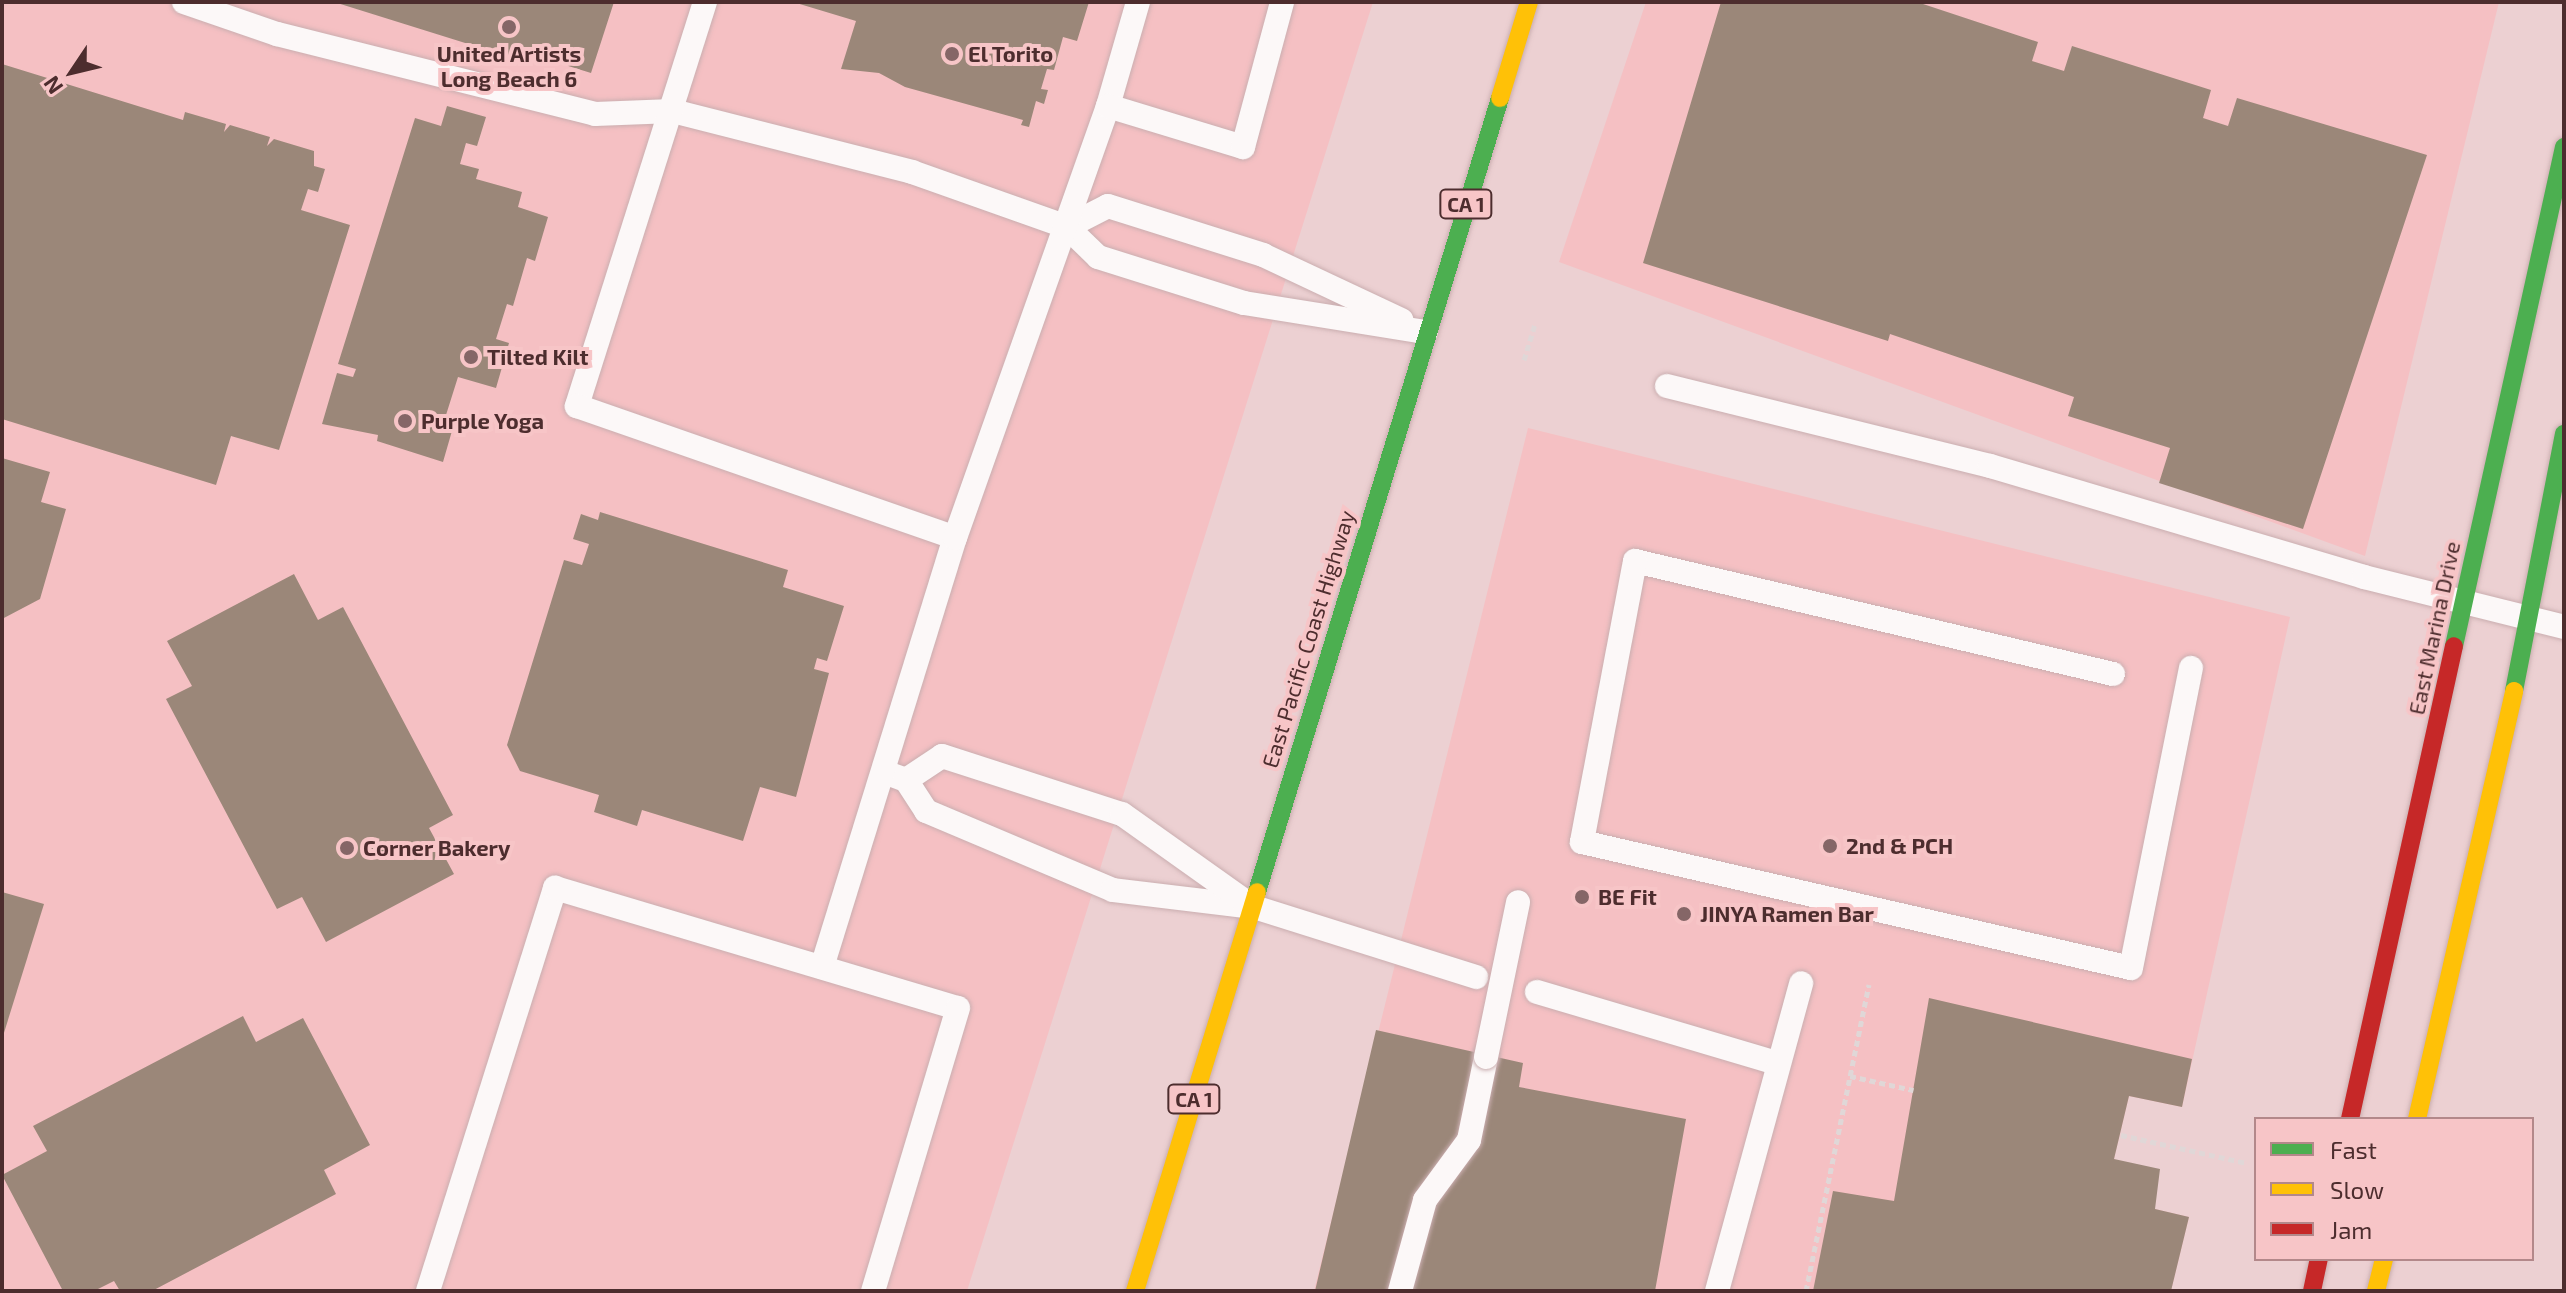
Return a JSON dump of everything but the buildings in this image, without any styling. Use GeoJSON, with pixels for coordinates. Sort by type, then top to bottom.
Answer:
{"type":"FeatureCollection","features":[{"type":"Feature","properties":{"kind":"main road","name":"East Pacific Coast Highway"},"geometry":{"type":"LineString","coordinates":[[1135,1291],[1529,2]]}},
{"type":"Feature","properties":{"kind":"main road","name":"East Marina Drive"},"geometry":{"type":"LineString","coordinates":[[2350,1117],[2564,147]]}},
{"type":"Feature","properties":{"kind":"main road"},"geometry":{"type":"LineString","coordinates":[[2417,1117],[2488,823],[2524,617],[2564,434]]}},
{"type":"Feature","properties":{"kind":"main road"},"geometry":{"type":"LineString","coordinates":[[2312,1291],[2319,1261]]}},
{"type":"Feature","properties":{"kind":"main road"},"geometry":{"type":"LineString","coordinates":[[2376,1291],[2384,1261]]}},
{"type":"Feature","properties":{"kind":"lane"},"geometry":{"type":"LineString","coordinates":[[184,2],[277,34],[595,114],[673,111],[912,172],[1067,227],[1098,257],[1244,303],[1426,332]]}},
{"type":"Feature","properties":{"kind":"lane"},"geometry":{"type":"LineString","coordinates":[[705,2],[673,111],[577,406],[955,538]]}},
{"type":"Feature","properties":{"kind":"lane"},"geometry":{"type":"LineString","coordinates":[[822,967],[895,776],[955,538],[1067,227],[1108,106],[1138,2]]}},
{"type":"Feature","properties":{"kind":"lane"},"geometry":{"type":"LineString","coordinates":[[1108,106],[1243,147],[1282,2]]}},
{"type":"Feature","properties":{"kind":"lane"},"geometry":{"type":"LineString","coordinates":[[1067,227],[1108,206],[1263,255],[1426,332]]}},
{"type":"Feature","properties":{"kind":"lane"},"geometry":{"type":"LineString","coordinates":[[1667,386],[1990,466],[2364,577],[2564,627]]}},
{"type":"Feature","properties":{"kind":"lane"},"geometry":{"type":"LineString","coordinates":[[2113,674],[1635,561],[1582,842],[2131,968],[2191,668]]}},
{"type":"Feature","properties":{"kind":"lane"},"geometry":{"type":"LineString","coordinates":[[895,776],[942,756],[1122,814],[1254,907]]}},
{"type":"Feature","properties":{"kind":"lane"},"geometry":{"type":"LineString","coordinates":[[895,776],[926,811],[1113,890],[1254,907],[1476,977]]}},
{"type":"Feature","properties":{"kind":"lane"},"geometry":{"type":"LineString","coordinates":[[428,1291],[555,888],[958,1008],[873,1291]]}},
{"type":"Feature","properties":{"kind":"lane"},"geometry":{"type":"LineString","coordinates":[[1400,1291],[1425,1200],[1469,1140],[1518,902]]}},
{"type":"Feature","properties":{"kind":"lane"},"geometry":{"type":"LineString","coordinates":[[1717,1291],[1801,983]]}},
{"type":"Feature","properties":{"kind":"lane"},"geometry":{"type":"LineString","coordinates":[[1537,992],[1777,1063]]}},
{"type":"Feature","properties":{"kind":"path"},"geometry":{"type":"LineString","coordinates":[[1524,360],[1535,324]]}},
{"type":"Feature","properties":{"kind":"path"},"geometry":{"type":"LineString","coordinates":[[1806,1291],[1869,984]]}},
{"type":"Feature","properties":{"kind":"path"},"geometry":{"type":"LineString","coordinates":[[1850,1076],[1913,1090]]}},
{"type":"Feature","properties":{"kind":"path"},"geometry":{"type":"LineString","coordinates":[[2121,1135],[2246,1163]]}},
{"type":"Feature","properties":{"kind":"shaded area"},"geometry":{"type":"Polygon","coordinates":[[[2,2],[1373,2],[967,1291],[2,1291],[2,2]]]}},
{"type":"Feature","properties":{"kind":"shaded area"},"geometry":{"type":"Polygon","coordinates":[[[1646,2],[2499,2],[2365,556],[1559,262],[1646,2]]]}},
{"type":"Feature","properties":{"kind":"shaded area","name":"2nd & PCH"},"geometry":{"type":"Polygon","coordinates":[[[1528,428],[2290,617],[2182,1107],[2129,1096],[2114,1159],[2155,1209],[2189,1217],[2171,1291],[1314,1291],[1528,428]]]}},
{"type":"Feature","properties":{"kind":"traffic: fast"},"geometry":{"type":"LineString","coordinates":[[1257,892],[1500,98]]}},
{"type":"Feature","properties":{"kind":"traffic: fast"},"geometry":{"type":"LineString","coordinates":[[2454,646],[2564,147]]}},
{"type":"Feature","properties":{"kind":"traffic: fast"},"geometry":{"type":"LineString","coordinates":[[2514,691],[2564,434]]}},
{"type":"Feature","properties":{"kind":"traffic: slow"},"geometry":{"type":"LineString","coordinates":[[1500,98],[1529,2]]}},
{"type":"Feature","properties":{"kind":"traffic: slow"},"geometry":{"type":"LineString","coordinates":[[2417,1117],[2514,691]]}},
{"type":"Feature","properties":{"kind":"traffic: slow"},"geometry":{"type":"LineString","coordinates":[[1135,1291],[1257,892]]}},
{"type":"Feature","properties":{"kind":"traffic: slow"},"geometry":{"type":"LineString","coordinates":[[2376,1291],[2384,1261]]}},
{"type":"Feature","properties":{"kind":"traffic: jam"},"geometry":{"type":"LineString","coordinates":[[2350,1117],[2454,646]]}},
{"type":"Feature","properties":{"kind":"traffic: jam"},"geometry":{"type":"LineString","coordinates":[[2312,1291],[2319,1261]]}},
{"type":"Feature","properties":{"kind":"place","name":"United Artists Long Beach 6"},"geometry":{"type":"Point","coordinates":[509,27]}},
{"type":"Feature","properties":{"kind":"place","name":"El Torito"},"geometry":{"type":"Point","coordinates":[952,54]}},
{"type":"Feature","properties":{"kind":"place","name":"Tilted Kilt"},"geometry":{"type":"Point","coordinates":[471,357]}},
{"type":"Feature","properties":{"kind":"place","name":"Purple Yoga"},"geometry":{"type":"Point","coordinates":[405,421]}},
{"type":"Feature","properties":{"kind":"place","name":"2nd & PCH"},"geometry":{"type":"Point","coordinates":[1830,846]}},
{"type":"Feature","properties":{"kind":"place","name":"Corner Bakery"},"geometry":{"type":"Point","coordinates":[347,848]}},
{"type":"Feature","properties":{"kind":"place","name":"BE Fit"},"geometry":{"type":"Point","coordinates":[1582,897]}},
{"type":"Feature","properties":{"kind":"place","name":"JINYA Ramen Bar"},"geometry":{"type":"Point","coordinates":[1684,914]}}]}
